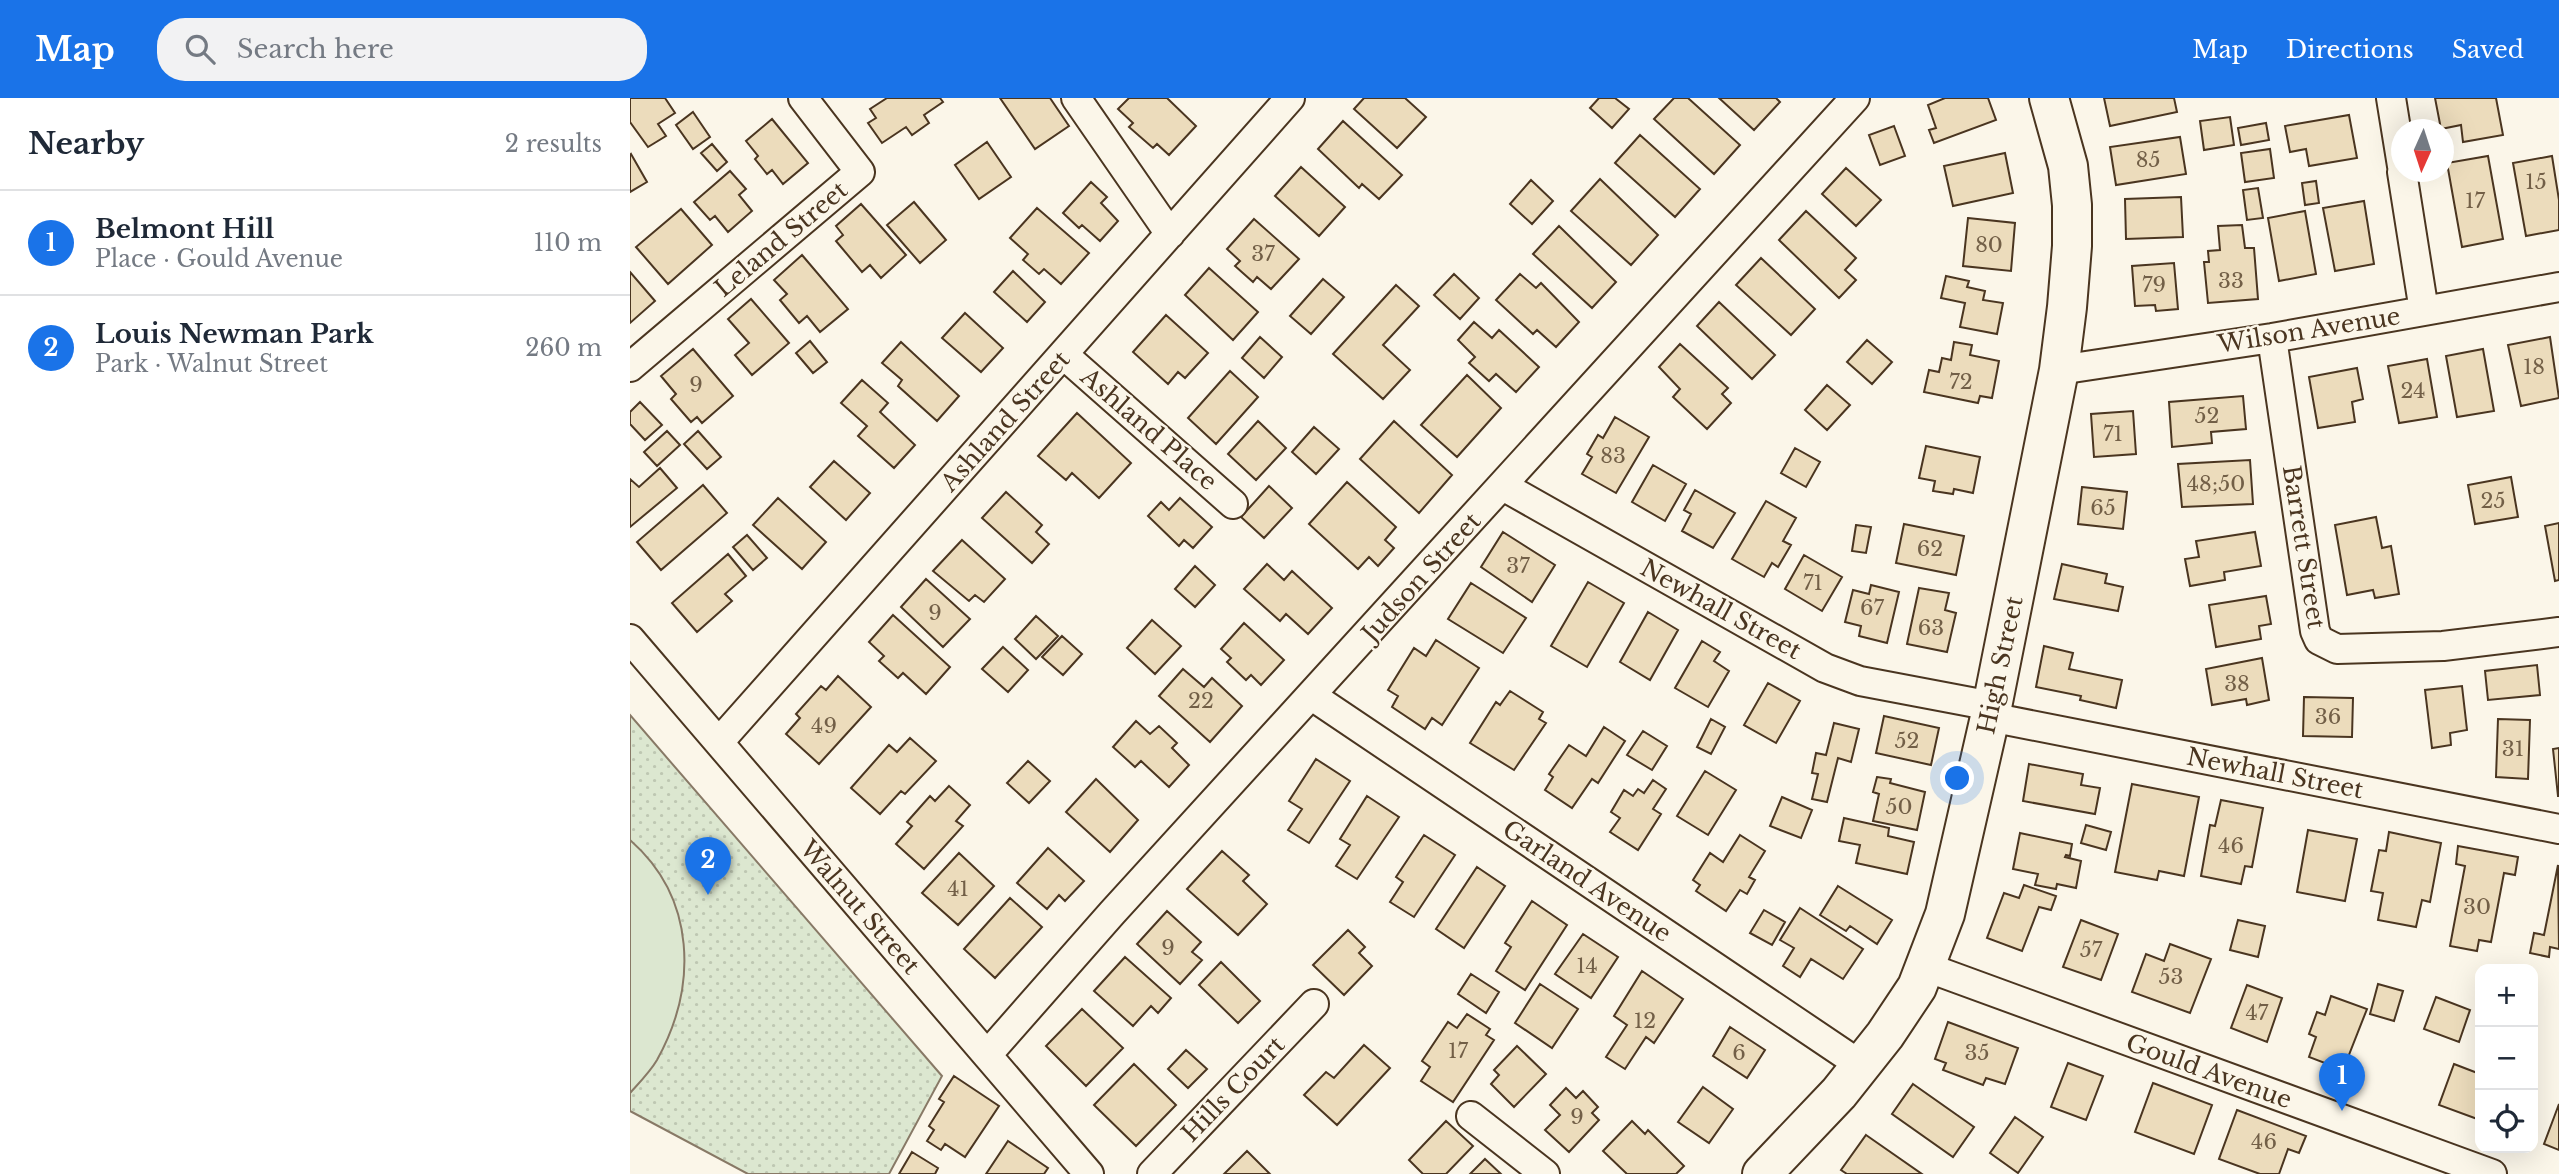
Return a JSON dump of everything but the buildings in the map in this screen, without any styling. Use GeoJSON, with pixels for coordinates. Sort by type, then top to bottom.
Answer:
{"type":"FeatureCollection","features":[{"type":"Feature","properties":{"kind":"street","name":"Leland Street"},"geometry":{"type":"LineString","coordinates":[[630,367],[860,172],[803,98]]}},
{"type":"Feature","properties":{"kind":"street"},"geometry":{"type":"LineString","coordinates":[[1076,98],[1170,234]]}},
{"type":"Feature","properties":{"kind":"street","name":"Ashland Street"},"geometry":{"type":"LineString","coordinates":[[719,742],[1290,98]]}},
{"type":"Feature","properties":{"kind":"street","name":"Judson Street"},"geometry":{"type":"LineString","coordinates":[[987,1055],[1112,913],[1855,98]]}},
{"type":"Feature","properties":{"kind":"street","name":"High Street"},"geometry":{"type":"LineString","coordinates":[[1763,1174],[1862,1066],[1904,1009],[1926,967],[1945,914],[1991,712],[2059,370],[2070,277],[2072,205],[2068,166],[2049,98]]}},
{"type":"Feature","properties":{"kind":"street"},"geometry":{"type":"LineString","coordinates":[[2391,98],[2394,119]]}},
{"type":"Feature","properties":{"kind":"street"},"geometry":{"type":"LineString","coordinates":[[2404,182],[2424,311]]}},
{"type":"Feature","properties":{"kind":"street","name":"Wilson Avenue"},"geometry":{"type":"LineString","coordinates":[[2059,370],[2272,338],[2559,287]]}},
{"type":"Feature","properties":{"kind":"street","name":"Barrett Street"},"geometry":{"type":"LineString","coordinates":[[2272,338],[2315,631],[2319,640],[2337,649],[2443,646],[2559,632]]}},
{"type":"Feature","properties":{"kind":"street","name":"Ashland Place"},"geometry":{"type":"LineString","coordinates":[[1064,355],[1233,503]]}},
{"type":"Feature","properties":{"kind":"street","name":"Newhall Street"},"geometry":{"type":"LineString","coordinates":[[1503,486],[1825,668],[1860,681],[1991,712],[2559,829]]}},
{"type":"Feature","properties":{"kind":"street","name":"Walnut Street"},"geometry":{"type":"LineString","coordinates":[[630,639],[1089,1174]]}},
{"type":"Feature","properties":{"kind":"street","name":"Garland Avenue"},"geometry":{"type":"LineString","coordinates":[[1312,696],[1862,1066]]}},
{"type":"Feature","properties":{"kind":"street","name":"Gould Avenue"},"geometry":{"type":"LineString","coordinates":[[1926,967],[2492,1174]]}},
{"type":"Feature","properties":{"kind":"street","name":"Hills Court"},"geometry":{"type":"LineString","coordinates":[[1152,1174],[1314,1004]]}},
{"type":"Feature","properties":{"kind":"street"},"geometry":{"type":"LineString","coordinates":[[1471,1116],[1545,1174]]}},
{"type":"Feature","properties":{"kind":"green space"},"geometry":{"type":"Polygon","coordinates":[[[630,715],[942,1076],[889,1174],[748,1174],[630,1111],[630,715]]]}},
{"type":"Feature","properties":{"kind":"green space"},"geometry":{"type":"Polygon","coordinates":[[[630,840],[652,863],[668,888],[684,944],[684,973],[670,1032],[657,1060],[630,1093],[630,840]]]}},
{"type":"Feature","properties":{"kind":"place","name":"Louis Newman Park"},"geometry":{"type":"Point","coordinates":[708,895]}},
{"type":"Feature","properties":{"kind":"place","name":"Belmont Hill"},"geometry":{"type":"Point","coordinates":[2342,1111]}}]}
